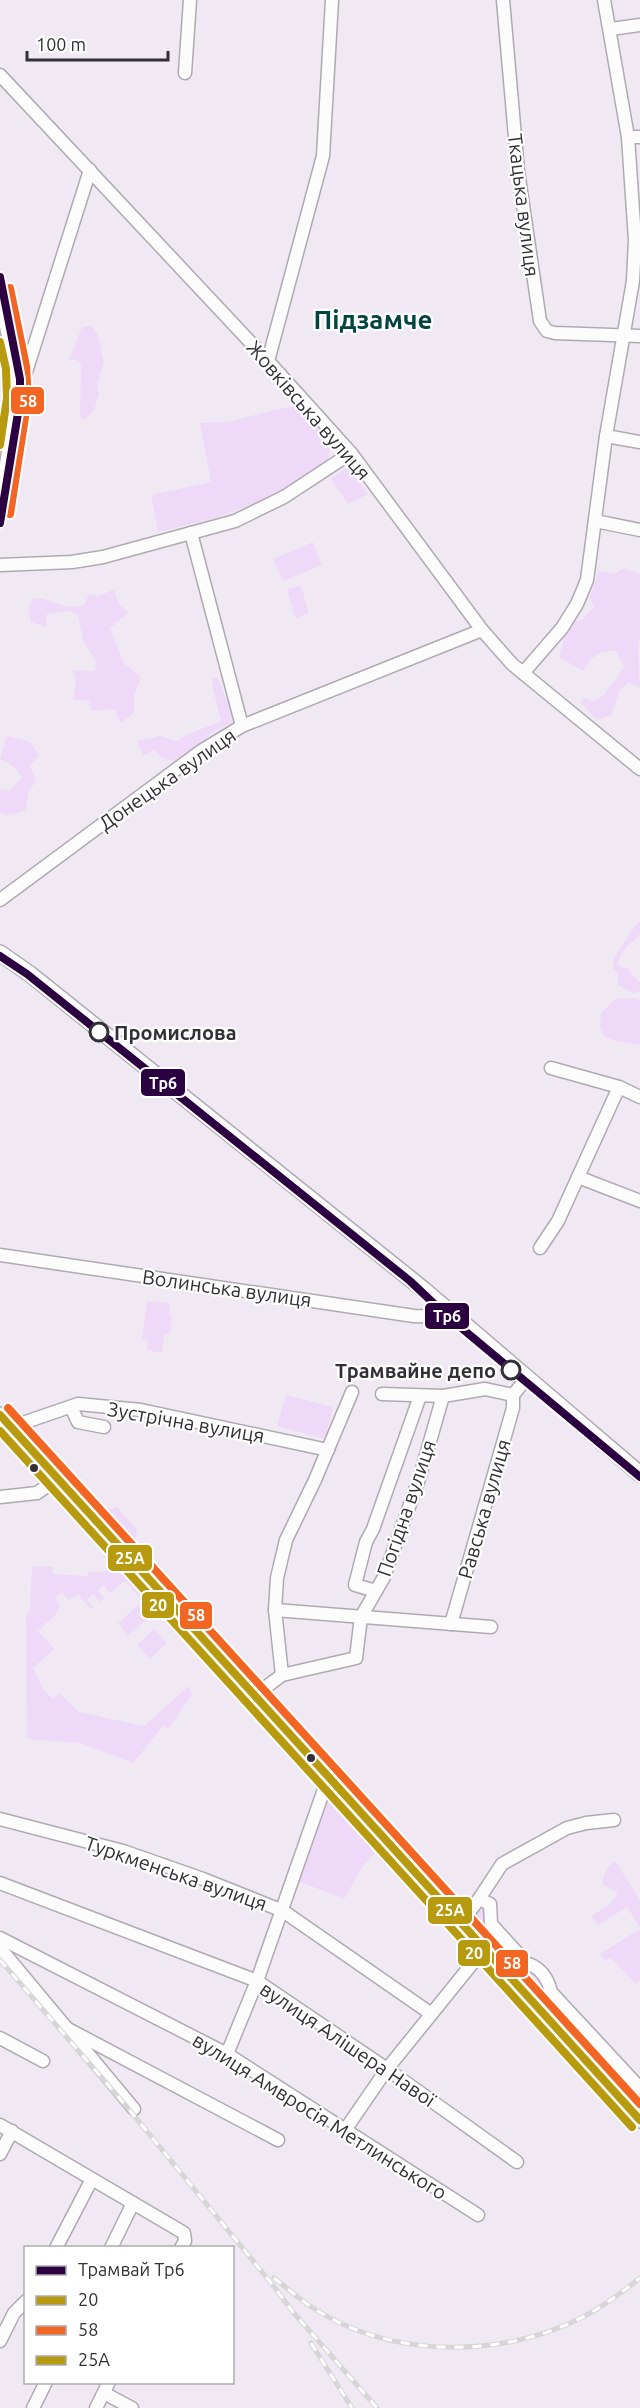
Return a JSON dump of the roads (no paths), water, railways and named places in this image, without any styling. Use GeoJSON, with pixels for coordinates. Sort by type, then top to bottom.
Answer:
{"type":"FeatureCollection","features":[{"type":"Feature","properties":{"kind":"main road"},"geometry":{"type":"LineString","coordinates":[[0,290],[8,367],[18,398],[4,463],[0,512]]}},
{"type":"Feature","properties":{"kind":"main road"},"geometry":{"type":"LineString","coordinates":[[0,952],[208,1116],[455,1317],[640,1474]]}},
{"type":"Feature","properties":{"kind":"main road"},"geometry":{"type":"LineString","coordinates":[[0,1415],[640,2120]]}},
{"type":"Feature","properties":{"kind":"street"},"geometry":{"type":"LineString","coordinates":[[185,73],[190,0]]}},
{"type":"Feature","properties":{"kind":"street"},"geometry":{"type":"LineString","coordinates":[[268,361],[323,156],[332,0]]}},
{"type":"Feature","properties":{"kind":"street","name":"Ткацька вулиця"},"geometry":{"type":"LineString","coordinates":[[503,0],[518,171],[540,321],[547,331],[555,333],[640,336]]}},
{"type":"Feature","properties":{"kind":"street"},"geometry":{"type":"LineString","coordinates":[[523,673],[562,628],[577,604],[587,580],[606,436],[633,281],[634,137],[604,0]]}},
{"type":"Feature","properties":{"kind":"street"},"geometry":{"type":"LineString","coordinates":[[611,29],[640,25]]}},
{"type":"Feature","properties":{"kind":"street","name":"Жовківська вулиця"},"geometry":{"type":"LineString","coordinates":[[0,75],[351,453],[482,630],[512,664],[640,769]]}},
{"type":"Feature","properties":{"kind":"street"},"geometry":{"type":"LineString","coordinates":[[18,398],[34,354],[90,170]]}},
{"type":"Feature","properties":{"kind":"street"},"geometry":{"type":"LineString","coordinates":[[606,436],[640,442]]}},
{"type":"Feature","properties":{"kind":"street"},"geometry":{"type":"LineString","coordinates":[[0,565],[72,562],[103,557],[250,516],[284,497],[351,453]]}},
{"type":"Feature","properties":{"kind":"street"},"geometry":{"type":"LineString","coordinates":[[595,521],[640,530]]}},
{"type":"Feature","properties":{"kind":"street"},"geometry":{"type":"LineString","coordinates":[[191,533],[243,726]]}},
{"type":"Feature","properties":{"kind":"street","name":"Донецька вулиця"},"geometry":{"type":"LineString","coordinates":[[0,900],[201,751],[243,726],[482,630]]}},
{"type":"Feature","properties":{"kind":"street"},"geometry":{"type":"LineString","coordinates":[[551,1068],[619,1087],[640,1098]]}},
{"type":"Feature","properties":{"kind":"street"},"geometry":{"type":"LineString","coordinates":[[540,1248],[558,1221],[619,1087]]}},
{"type":"Feature","properties":{"kind":"street"},"geometry":{"type":"LineString","coordinates":[[578,1177],[640,1201]]}},
{"type":"Feature","properties":{"kind":"street","name":"Волинська вулиця"},"geometry":{"type":"LineString","coordinates":[[0,1255],[414,1316],[455,1317]]}},
{"type":"Feature","properties":{"kind":"street"},"geometry":{"type":"LineString","coordinates":[[382,1394],[443,1396],[485,1389],[513,1395],[527,1378]]}},
{"type":"Feature","properties":{"kind":"street"},"geometry":{"type":"LineString","coordinates":[[282,1675],[275,1610],[277,1578],[286,1540],[352,1392]]}},
{"type":"Feature","properties":{"kind":"street","name":"Равська вулиця"},"geometry":{"type":"LineString","coordinates":[[452,1624],[513,1408],[513,1395]]}},
{"type":"Feature","properties":{"kind":"street"},"geometry":{"type":"LineString","coordinates":[[376,1591],[355,1585],[366,1542],[373,1529],[420,1396]]}},
{"type":"Feature","properties":{"kind":"street","name":"Погідна вулиця"},"geometry":{"type":"LineString","coordinates":[[361,1617],[384,1578],[420,1476],[443,1396]]}},
{"type":"Feature","properties":{"kind":"street","name":"Зустрічна вулиця"},"geometry":{"type":"LineString","coordinates":[[10,1427],[78,1404],[141,1410],[328,1450]]}},
{"type":"Feature","properties":{"kind":"street"},"geometry":{"type":"LineString","coordinates":[[71,1407],[78,1422],[104,1427]]}},
{"type":"Feature","properties":{"kind":"street"},"geometry":{"type":"LineString","coordinates":[[0,1497],[37,1493],[57,1479]]}},
{"type":"Feature","properties":{"kind":"street"},"geometry":{"type":"LineString","coordinates":[[275,1610],[491,1627]]}},
{"type":"Feature","properties":{"kind":"street"},"geometry":{"type":"LineString","coordinates":[[254,1696],[282,1675],[356,1658],[361,1617]]}},
{"type":"Feature","properties":{"kind":"street"},"geometry":{"type":"LineString","coordinates":[[227,2054],[283,1911],[328,1778]]}},
{"type":"Feature","properties":{"kind":"street","name":"Туркменська вулиця"},"geometry":{"type":"LineString","coordinates":[[0,1819],[123,1851],[203,1879],[283,1911],[430,2013]]}},
{"type":"Feature","properties":{"kind":"street"},"geometry":{"type":"LineString","coordinates":[[461,1923],[502,1864],[567,1828],[614,1820]]}},
{"type":"Feature","properties":{"kind":"street","name":"вулиця Алішера Навої"},"geometry":{"type":"LineString","coordinates":[[0,1883],[257,1981],[387,2069],[517,2162]]}},
{"type":"Feature","properties":{"kind":"street"},"geometry":{"type":"LineString","coordinates":[[479,1899],[490,1904],[491,1924],[523,1959],[525,1967]]}},
{"type":"Feature","properties":{"kind":"street","name":"вулиця Амвросія Метлинського"},"geometry":{"type":"LineString","coordinates":[[0,1938],[227,2054],[478,2215]]}},
{"type":"Feature","properties":{"kind":"street"},"geometry":{"type":"LineString","coordinates":[[0,1948],[134,2109]]}},
{"type":"Feature","properties":{"kind":"street"},"geometry":{"type":"LineString","coordinates":[[345,2130],[387,2069],[484,1948]]}},
{"type":"Feature","properties":{"kind":"street"},"geometry":{"type":"LineString","coordinates":[[512,1978],[530,1964],[537,1968],[549,1980],[551,1992],[640,2088]]}},
{"type":"Feature","properties":{"kind":"street"},"geometry":{"type":"LineString","coordinates":[[68,2029],[278,2140]]}},
{"type":"Feature","properties":{"kind":"street"},"geometry":{"type":"LineString","coordinates":[[0,2037],[43,2061]]}},
{"type":"Feature","properties":{"kind":"street"},"geometry":{"type":"LineString","coordinates":[[0,2125],[184,2233],[185,2241],[182,2246]]}},
{"type":"Feature","properties":{"kind":"street"},"geometry":{"type":"LineString","coordinates":[[0,2154],[12,2131]]}},
{"type":"Feature","properties":{"kind":"street"},"geometry":{"type":"LineString","coordinates":[[57,2246],[92,2179]]}},
{"type":"Feature","properties":{"kind":"street"},"geometry":{"type":"LineString","coordinates":[[112,2246],[133,2203]]}},
{"type":"Feature","properties":{"kind":"street"},"geometry":{"type":"LineString","coordinates":[[0,2341],[14,2313],[24,2303]]}},
{"type":"Feature","properties":{"kind":"street"},"geometry":{"type":"LineString","coordinates":[[33,2408],[44,2384]]}},
{"type":"Feature","properties":{"kind":"street"},"geometry":{"type":"LineString","coordinates":[[96,2408],[106,2388],[132,2408]]}},
{"type":"Feature","properties":{"kind":"railway"},"geometry":{"type":"LineString","coordinates":[[0,1960],[127,2107],[293,2312],[377,2408]]}},
{"type":"Feature","properties":{"kind":"railway"},"geometry":{"type":"LineString","coordinates":[[274,2278],[310,2306],[341,2323],[374,2336],[409,2344],[445,2347],[481,2346],[551,2331],[591,2313],[640,2278]]}},
{"type":"Feature","properties":{"kind":"railway"},"geometry":{"type":"LineString","coordinates":[[311,2343],[352,2408]]}},
{"type":"Feature","properties":{"kind":"tram line","name":"Тр6"},"geometry":{"type":"LineString","coordinates":[[0,277],[20,379],[20,401],[0,523]]}},
{"type":"Feature","properties":{"kind":"tram line","name":"Тр6"},"geometry":{"type":"LineString","coordinates":[[0,956],[27,974],[410,1281],[447,1316],[640,1477]]}},
{"type":"Feature","properties":{"kind":"place","name":"Промислова"},"geometry":{"type":"Point","coordinates":[99,1032]}},
{"type":"Feature","properties":{"kind":"place","name":"Трамвайне депо"},"geometry":{"type":"Point","coordinates":[511,1370]}},
{"type":"Feature","properties":{"kind":"district","name":"Підзамче"},"geometry":{"type":"Point","coordinates":[373,319]}}]}
